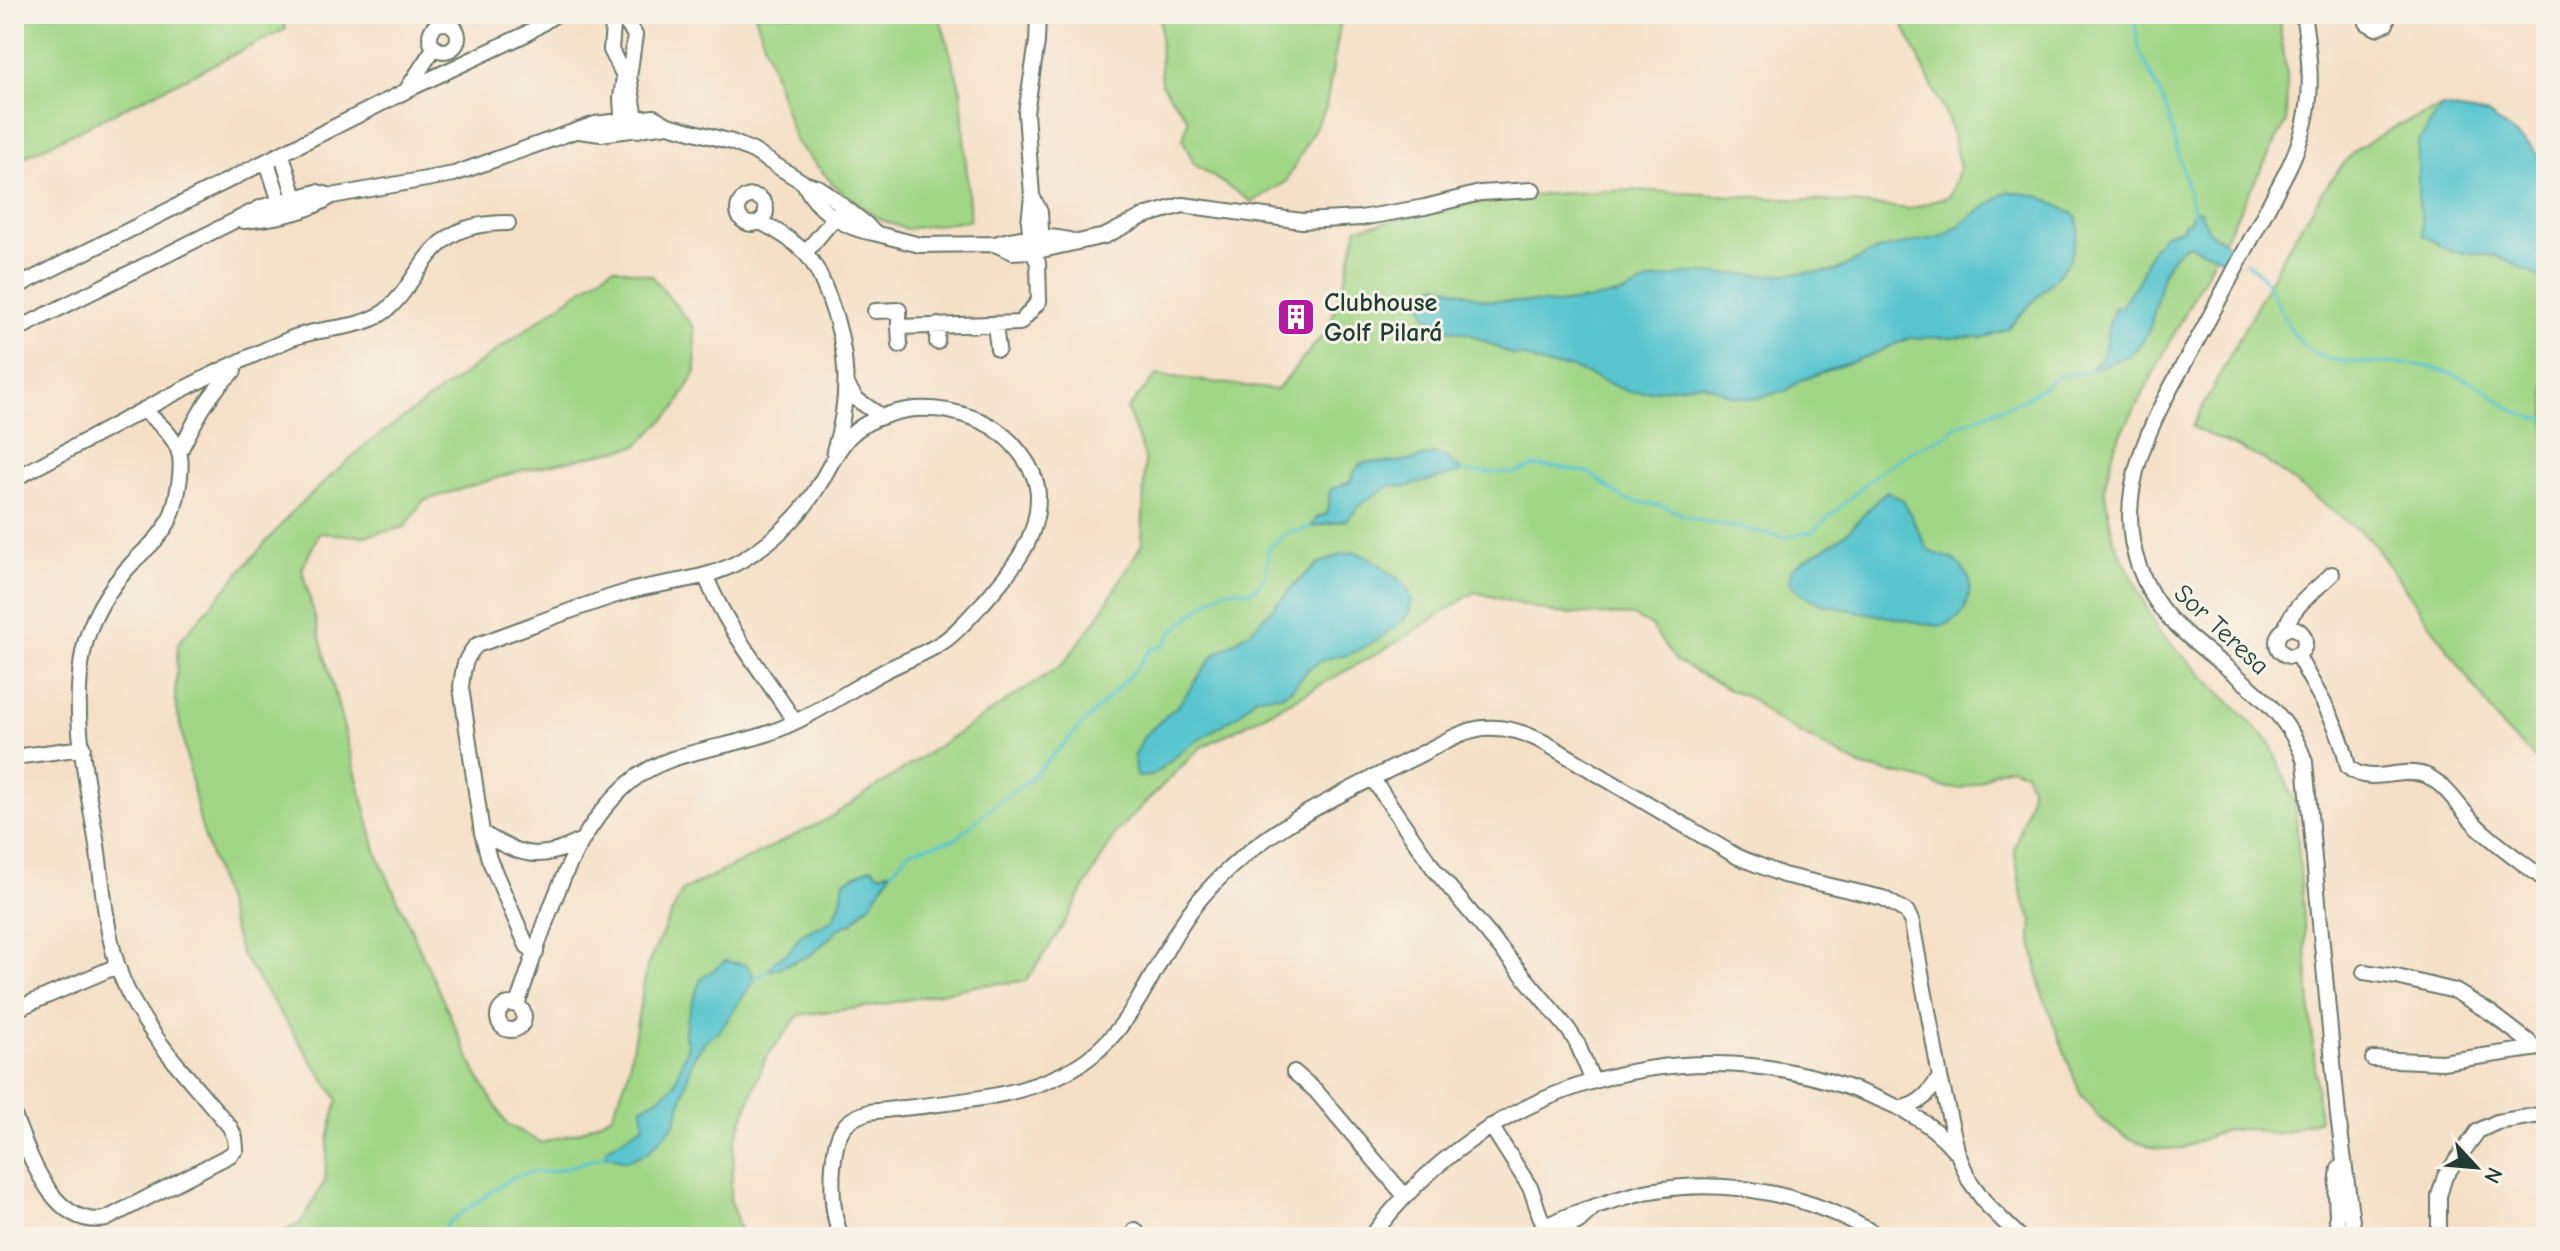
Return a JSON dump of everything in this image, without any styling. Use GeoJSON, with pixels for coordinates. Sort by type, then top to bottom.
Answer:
{"type":"FeatureCollection","features":[{"type":"Feature","properties":{"kind":"street"},"geometry":{"type":"LineString","coordinates":[[14,288],[526,34],[556,14]]}},
{"type":"Feature","properties":{"kind":"street"},"geometry":{"type":"LineString","coordinates":[[614,14],[611,50],[624,76],[630,125]]}},
{"type":"Feature","properties":{"kind":"street"},"geometry":{"type":"LineString","coordinates":[[620,14],[635,35],[629,77],[630,125]]}},
{"type":"Feature","properties":{"kind":"street"},"geometry":{"type":"LineString","coordinates":[[899,327],[920,320],[938,325],[972,317],[1020,323],[1039,301],[1037,248],[1040,212],[1032,196],[1026,113],[1038,14]]}},
{"type":"Feature","properties":{"kind":"street","name":"Sor Teresa"},"geometry":{"type":"LineString","coordinates":[[2303,14],[2310,64],[2307,120],[2298,150],[2154,420],[2132,491],[2130,529],[2137,562],[2156,603],[2186,635],[2272,707],[2288,726],[2302,751],[2310,797],[2338,1116],[2354,1237]]}},
{"type":"Feature","properties":{"kind":"street"},"geometry":{"type":"LineString","coordinates":[[2366,14],[2367,23],[2376,28],[2386,24],[2388,14]]}},
{"type":"Feature","properties":{"kind":"street"},"geometry":{"type":"LineString","coordinates":[[2537,14],[2546,18]]}},
{"type":"Feature","properties":{"kind":"street"},"geometry":{"type":"LineString","coordinates":[[406,91],[434,48]]}},
{"type":"Feature","properties":{"kind":"street"},"geometry":{"type":"LineString","coordinates":[[14,331],[262,207],[317,206],[332,196],[454,174],[579,131],[601,134],[654,117],[668,125],[732,142],[753,151],[804,183],[809,196],[838,212],[852,228],[920,245],[995,244],[1013,252],[1105,236],[1144,216],[1183,205],[1302,221],[1361,218],[1480,193],[1533,190]]}},
{"type":"Feature","properties":{"kind":"street"},"geometry":{"type":"LineString","coordinates":[[282,155],[297,204]]}},
{"type":"Feature","properties":{"kind":"street"},"geometry":{"type":"LineString","coordinates":[[267,162],[282,208]]}},
{"type":"Feature","properties":{"kind":"street"},"geometry":{"type":"LineString","coordinates":[[805,253],[838,212]]}},
{"type":"Feature","properties":{"kind":"street"},"geometry":{"type":"LineString","coordinates":[[536,953],[527,946],[498,884],[482,833],[461,687],[463,667],[467,655],[477,645],[592,603],[646,587],[706,577],[741,561],[770,541],[811,497],[831,459],[841,427],[847,385],[845,350],[835,314],[814,263],[805,253],[760,222]]}},
{"type":"Feature","properties":{"kind":"street"},"geometry":{"type":"LineString","coordinates":[[14,479],[304,333],[376,317],[403,295],[430,252],[441,242],[480,223],[508,223]]}},
{"type":"Feature","properties":{"kind":"street"},"geometry":{"type":"LineString","coordinates":[[875,311],[899,310],[900,345]]}},
{"type":"Feature","properties":{"kind":"street"},"geometry":{"type":"LineString","coordinates":[[998,349],[1005,320]]}},
{"type":"Feature","properties":{"kind":"street"},"geometry":{"type":"LineString","coordinates":[[937,342],[938,325]]}},
{"type":"Feature","properties":{"kind":"street"},"geometry":{"type":"LineString","coordinates":[[14,1116],[34,1164],[61,1207],[85,1220],[106,1219],[230,1155],[236,1149],[230,1127],[153,1032],[128,993],[117,966],[78,708],[83,653],[89,629],[102,601],[167,524],[178,490],[179,453],[221,382],[250,358]]}},
{"type":"Feature","properties":{"kind":"street"},"geometry":{"type":"LineString","coordinates":[[847,385],[856,399],[881,416]]}},
{"type":"Feature","properties":{"kind":"street"},"geometry":{"type":"LineString","coordinates":[[517,1004],[580,841],[629,782],[674,758],[771,733],[821,710],[881,673],[933,648],[953,634],[1016,565],[1031,535],[1038,511],[1037,486],[1032,472],[1005,436],[986,423],[952,413],[916,408],[881,416],[861,426],[831,459]]}},
{"type":"Feature","properties":{"kind":"street"},"geometry":{"type":"LineString","coordinates":[[144,411],[159,423],[179,453]]}},
{"type":"Feature","properties":{"kind":"street"},"geometry":{"type":"LineString","coordinates":[[2332,574],[2296,609],[2287,621],[2285,630],[2295,629],[2303,636],[2304,646],[2297,654],[2326,702],[2340,735],[2348,767],[2354,773],[2372,776],[2415,773],[2426,776],[2436,782],[2478,828],[2546,881]]}},
{"type":"Feature","properties":{"kind":"street"},"geometry":{"type":"LineString","coordinates":[[706,577],[743,647],[795,722]]}},
{"type":"Feature","properties":{"kind":"street"},"geometry":{"type":"LineString","coordinates":[[842,1237],[833,1217],[837,1141],[844,1125],[869,1112],[1035,1087],[1089,1059],[1110,1041],[1134,1011],[1169,942],[1198,901],[1234,861],[1302,814],[1479,728],[1502,728],[1525,733],[1738,857],[1783,875],[1883,898],[1907,912],[1912,923],[1940,1077],[1958,1154],[1969,1180],[1987,1205],[2020,1237]]}},
{"type":"Feature","properties":{"kind":"street"},"geometry":{"type":"LineString","coordinates":[[14,757],[83,748]]}},
{"type":"Feature","properties":{"kind":"street"},"geometry":{"type":"LineString","coordinates":[[1372,778],[1434,869],[1568,1029],[1592,1079]]}},
{"type":"Feature","properties":{"kind":"street"},"geometry":{"type":"LineString","coordinates":[[482,833],[522,854],[537,855],[564,850],[580,841]]}},
{"type":"Feature","properties":{"kind":"street"},"geometry":{"type":"LineString","coordinates":[[14,1010],[117,966]]}},
{"type":"Feature","properties":{"kind":"street"},"geometry":{"type":"LineString","coordinates":[[2364,972],[2455,991],[2540,1048]]}},
{"type":"Feature","properties":{"kind":"street"},"geometry":{"type":"LineString","coordinates":[[2373,1059],[2442,1062],[2540,1048]]}},
{"type":"Feature","properties":{"kind":"street"},"geometry":{"type":"LineString","coordinates":[[1371,1237],[1404,1195],[1454,1150],[1491,1126],[1532,1104],[1592,1079],[1681,1065],[1751,1066],[1825,1079],[1902,1108],[1946,1139],[1958,1154]]}},
{"type":"Feature","properties":{"kind":"street"},"geometry":{"type":"LineString","coordinates":[[1294,1072],[1316,1091],[1404,1195]]}},
{"type":"Feature","properties":{"kind":"street"},"geometry":{"type":"LineString","coordinates":[[1902,1108],[1922,1100],[1940,1077]]}},
{"type":"Feature","properties":{"kind":"street"},"geometry":{"type":"LineString","coordinates":[[2439,1237],[2439,1196],[2445,1176],[2478,1131],[2497,1122],[2546,1114]]}},
{"type":"Feature","properties":{"kind":"street","name":"Sor Teresa"},"geometry":{"type":"LineString","coordinates":[[2338,1116],[2338,1237]]}},
{"type":"Feature","properties":{"kind":"street"},"geometry":{"type":"LineString","coordinates":[[1491,1126],[1555,1225]]}},
{"type":"Feature","properties":{"kind":"street"},"geometry":{"type":"LineString","coordinates":[[1530,1237],[1555,1225],[1579,1221],[1594,1207],[1654,1190],[1689,1186],[1733,1187],[1792,1198],[1831,1212],[1880,1237]]}},
{"type":"Feature","properties":{"kind":"green space"},"geometry":{"type":"Polygon","coordinates":[[[14,14],[279,14],[286,29],[14,162],[14,14]]]}},
{"type":"Feature","properties":{"kind":"green space"},"geometry":{"type":"Polygon","coordinates":[[[755,14],[939,14],[961,91],[970,220],[906,229],[879,219],[835,186],[795,141],[755,14]]]}},
{"type":"Feature","properties":{"kind":"green space"},"geometry":{"type":"Polygon","coordinates":[[[1160,14],[1342,14],[1326,107],[1286,182],[1252,202],[1194,164],[1183,140],[1188,119],[1161,84],[1160,14]]]}},
{"type":"Feature","properties":{"kind":"green space"},"geometry":{"type":"Polygon","coordinates":[[[1898,14],[2278,14],[2287,76],[2286,122],[2115,446],[2104,488],[2113,538],[2158,631],[2270,742],[2295,804],[2319,1120],[2271,1134],[2247,1128],[2223,1131],[2182,1148],[2159,1149],[2139,1143],[2113,1129],[2098,1116],[2080,1093],[2041,990],[2031,935],[2032,920],[2022,896],[2014,849],[2030,798],[2031,785],[2025,772],[2009,767],[1994,772],[1978,783],[1958,789],[1862,767],[1771,717],[1752,699],[1676,661],[1650,625],[1633,616],[1554,613],[1475,592],[1399,641],[1200,748],[1117,831],[1061,929],[1026,981],[980,985],[875,1006],[799,1015],[765,1059],[735,1141],[730,1198],[742,1237],[273,1237],[301,1223],[325,1181],[329,1135],[338,1100],[241,954],[200,822],[175,700],[178,643],[294,510],[364,446],[613,267],[652,276],[694,328],[696,372],[676,408],[637,446],[516,472],[423,501],[405,527],[363,536],[319,533],[302,569],[377,854],[476,1073],[506,1123],[541,1143],[582,1131],[612,1115],[627,1077],[647,966],[682,891],[826,820],[1063,664],[1098,617],[1142,544],[1145,457],[1127,409],[1157,375],[1277,390],[1328,329],[1346,276],[1357,228],[1512,196],[1632,190],[1910,209],[1950,196],[1960,168],[1949,122],[1898,14]]]}},
{"type":"Feature","properties":{"kind":"green space"},"geometry":{"type":"Polygon","coordinates":[[[2441,107],[2489,115],[2528,144],[2546,165],[2546,768],[2504,729],[2370,539],[2263,459],[2192,427],[2286,250],[2331,179],[2354,151],[2395,127],[2441,107]]]}},
{"type":"Feature","properties":{"kind":"water"},"geometry":{"type":"Polygon","coordinates":[[[2441,107],[2489,115],[2528,144],[2546,165],[2546,280],[2497,256],[2450,251],[2423,235],[2418,194],[2418,143],[2441,107]]]}},
{"type":"Feature","properties":{"kind":"water"},"geometry":{"type":"Polygon","coordinates":[[[2008,191],[2039,196],[2072,213],[2077,218],[2079,230],[2070,259],[2060,273],[2007,329],[1986,337],[1909,338],[1801,380],[1786,391],[1752,399],[1732,396],[1702,383],[1629,392],[1572,368],[1545,365],[1513,355],[1469,334],[1443,328],[1427,316],[1422,304],[1426,291],[1438,284],[1486,300],[1558,304],[1619,295],[1649,281],[1691,273],[1767,275],[1835,271],[1877,250],[1943,236],[2008,191]]]}},
{"type":"Feature","properties":{"kind":"water"},"geometry":{"type":"Polygon","coordinates":[[[2199,210],[2210,233],[2234,246],[2225,260],[2188,244],[2175,254],[2161,280],[2150,327],[2143,341],[2129,355],[2091,370],[2106,345],[2116,307],[2123,307],[2153,247],[2164,234],[2183,228],[2184,223],[2190,221],[2193,211],[2199,210]]]}},
{"type":"Feature","properties":{"kind":"water"},"geometry":{"type":"Polygon","coordinates":[[[1434,454],[1447,458],[1463,472],[1405,487],[1391,485],[1362,503],[1347,520],[1311,527],[1317,517],[1327,514],[1330,490],[1350,482],[1363,464],[1406,461],[1434,454]]]}},
{"type":"Feature","properties":{"kind":"water"},"geometry":{"type":"Polygon","coordinates":[[[1887,491],[1903,500],[1928,550],[1960,564],[1970,580],[1967,604],[1954,621],[1938,626],[1824,605],[1801,594],[1789,582],[1792,568],[1839,538],[1887,491]]]}},
{"type":"Feature","properties":{"kind":"water"},"geometry":{"type":"Polygon","coordinates":[[[1355,552],[1371,558],[1406,585],[1412,600],[1404,620],[1374,642],[1348,655],[1328,658],[1310,667],[1292,689],[1281,695],[1256,697],[1238,715],[1186,748],[1152,776],[1138,777],[1134,757],[1144,736],[1179,704],[1214,655],[1251,631],[1318,564],[1355,552]]]}},
{"type":"Feature","properties":{"kind":"water"},"geometry":{"type":"Polygon","coordinates":[[[872,867],[879,874],[892,871],[872,902],[852,923],[840,928],[811,955],[769,970],[775,960],[788,953],[801,935],[833,919],[841,901],[844,881],[872,867]]]}},
{"type":"Feature","properties":{"kind":"water"},"geometry":{"type":"Polygon","coordinates":[[[725,961],[747,965],[755,979],[719,1032],[707,1039],[693,1058],[676,1121],[647,1153],[626,1161],[606,1156],[606,1149],[644,1125],[642,1107],[674,1085],[688,1045],[686,1021],[701,979],[725,961]]]}},
{"type":"Feature","properties":{"kind":"waterway"},"geometry":{"type":"LineString","coordinates":[[2133,14],[2140,52],[2166,107],[2194,212]]}},
{"type":"Feature","properties":{"kind":"waterway"},"geometry":{"type":"LineString","coordinates":[[2246,262],[2265,281],[2291,329],[2309,350],[2334,360],[2411,364],[2437,369],[2476,384],[2515,411],[2546,419]]}},
{"type":"Feature","properties":{"kind":"waterway"},"geometry":{"type":"LineString","coordinates":[[1463,472],[1516,473],[1534,466],[1590,473],[1625,500],[1663,506],[1693,519],[1784,537],[1812,532],[1878,473],[1914,450],[1945,436],[1958,425],[2025,399],[2058,377],[2091,370]]}},
{"type":"Feature","properties":{"kind":"waterway"},"geometry":{"type":"LineString","coordinates":[[892,871],[909,851],[956,839],[995,804],[1029,780],[1137,668],[1150,650],[1165,645],[1172,632],[1223,591],[1235,589],[1248,592],[1254,588],[1266,574],[1268,548],[1292,530],[1297,532],[1311,527]]}},
{"type":"Feature","properties":{"kind":"waterway"},"geometry":{"type":"LineString","coordinates":[[755,979],[769,970]]}},
{"type":"Feature","properties":{"kind":"waterway"},"geometry":{"type":"LineString","coordinates":[[434,1237],[442,1233],[449,1222],[511,1178],[532,1172],[551,1172],[606,1156]]}},
{"type":"Feature","properties":{"kind":"place","name":"Clubhouse Golf Pilará"},"geometry":{"type":"Point","coordinates":[1296,317]}}]}
